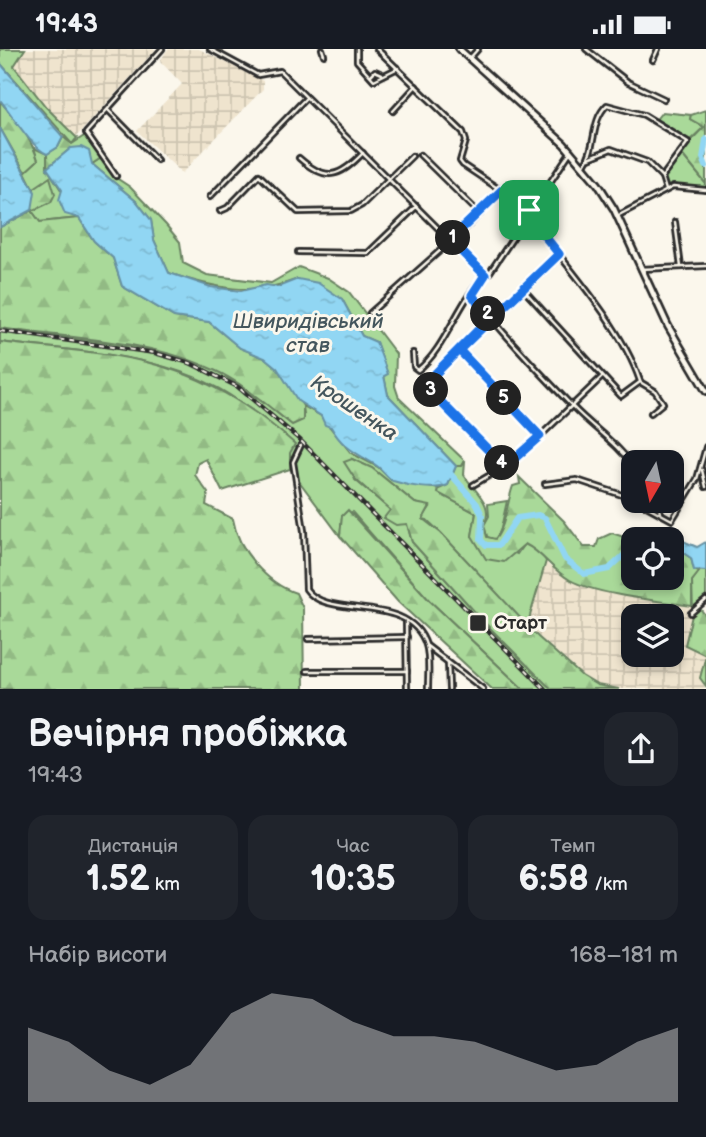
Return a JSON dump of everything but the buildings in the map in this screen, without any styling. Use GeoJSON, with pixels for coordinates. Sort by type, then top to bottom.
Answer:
{"type":"FeatureCollection","features":[{"type":"Feature","properties":{"kind":"street"},"geometry":{"type":"LineString","coordinates":[[116,176],[86,133],[162,49]]}},
{"type":"Feature","properties":{"kind":"street"},"geometry":{"type":"LineString","coordinates":[[210,49],[258,75],[280,71],[485,275]]}},
{"type":"Feature","properties":{"kind":"street"},"geometry":{"type":"LineString","coordinates":[[322,49],[324,55]]}},
{"type":"Feature","properties":{"kind":"street"},"geometry":{"type":"LineString","coordinates":[[357,49],[357,61],[377,80],[382,74],[398,68]]}},
{"type":"Feature","properties":{"kind":"street"},"geometry":{"type":"LineString","coordinates":[[377,49],[463,132],[466,141],[460,161],[529,210]]}},
{"type":"Feature","properties":{"kind":"street"},"geometry":{"type":"LineString","coordinates":[[458,49],[584,165],[617,215],[668,326],[706,391]]}},
{"type":"Feature","properties":{"kind":"street"},"geometry":{"type":"LineString","coordinates":[[469,59],[478,49]]}},
{"type":"Feature","properties":{"kind":"street"},"geometry":{"type":"LineString","coordinates":[[586,49],[628,82],[664,99]]}},
{"type":"Feature","properties":{"kind":"street"},"geometry":{"type":"LineString","coordinates":[[653,60],[658,49]]}},
{"type":"Feature","properties":{"kind":"street"},"geometry":{"type":"LineString","coordinates":[[371,75],[375,71],[382,74]]}},
{"type":"Feature","properties":{"kind":"street"},"geometry":{"type":"LineString","coordinates":[[393,111],[416,86]]}},
{"type":"Feature","properties":{"kind":"street"},"geometry":{"type":"LineString","coordinates":[[209,197],[306,98]]}},
{"type":"Feature","properties":{"kind":"street"},"geometry":{"type":"LineString","coordinates":[[584,165],[589,158],[595,125],[607,105],[644,115],[688,142],[662,177]]}},
{"type":"Feature","properties":{"kind":"street"},"geometry":{"type":"LineString","coordinates":[[108,109],[157,160]]}},
{"type":"Feature","properties":{"kind":"street"},"geometry":{"type":"LineString","coordinates":[[589,158],[611,149],[647,162],[662,177],[666,190]]}},
{"type":"Feature","properties":{"kind":"street"},"geometry":{"type":"LineString","coordinates":[[413,353],[414,367],[418,370],[431,357],[571,152]]}},
{"type":"Feature","properties":{"kind":"street"},"geometry":{"type":"LineString","coordinates":[[299,157],[313,170],[335,175],[345,170],[363,153]]}},
{"type":"Feature","properties":{"kind":"street"},"geometry":{"type":"LineString","coordinates":[[420,155],[480,214]]}},
{"type":"Feature","properties":{"kind":"street"},"geometry":{"type":"LineString","coordinates":[[220,211],[232,204],[259,175],[298,212],[351,211],[412,156]]}},
{"type":"Feature","properties":{"kind":"street"},"geometry":{"type":"LineString","coordinates":[[617,215],[666,190],[694,187],[706,190]]}},
{"type":"Feature","properties":{"kind":"street"},"geometry":{"type":"LineString","coordinates":[[370,313],[480,214],[502,190]]}},
{"type":"Feature","properties":{"kind":"street"},"geometry":{"type":"LineString","coordinates":[[298,252],[368,253],[417,206]]}},
{"type":"Feature","properties":{"kind":"street"},"geometry":{"type":"LineString","coordinates":[[527,214],[630,353],[640,382],[655,391],[663,403],[652,413]]}},
{"type":"Feature","properties":{"kind":"street"},"geometry":{"type":"LineString","coordinates":[[676,222],[681,267]]}},
{"type":"Feature","properties":{"kind":"street"},"geometry":{"type":"LineString","coordinates":[[505,467],[430,389],[431,377],[559,254]]}},
{"type":"Feature","properties":{"kind":"street"},"geometry":{"type":"LineString","coordinates":[[641,269],[706,266]]}},
{"type":"Feature","properties":{"kind":"street"},"geometry":{"type":"LineString","coordinates":[[523,289],[621,396],[640,382]]}},
{"type":"Feature","properties":{"kind":"street"},"geometry":{"type":"LineString","coordinates":[[472,295],[572,406],[621,450]]}},
{"type":"Feature","properties":{"kind":"street"},"geometry":{"type":"LineString","coordinates":[[459,350],[540,436]]}},
{"type":"Feature","properties":{"kind":"street"},"geometry":{"type":"LineString","coordinates":[[473,485],[505,467],[602,377]]}},
{"type":"Feature","properties":{"kind":"street"},"geometry":{"type":"LineString","coordinates":[[301,445],[293,462],[304,531],[306,589],[320,600],[395,614],[407,622],[427,646],[483,689]]}},
{"type":"Feature","properties":{"kind":"street"},"geometry":{"type":"LineString","coordinates":[[661,514],[672,520],[677,515],[702,467],[706,447]]}},
{"type":"Feature","properties":{"kind":"street"},"geometry":{"type":"LineString","coordinates":[[702,467],[706,487]]}},
{"type":"Feature","properties":{"kind":"street"},"geometry":{"type":"LineString","coordinates":[[545,484],[577,480],[621,495]]}},
{"type":"Feature","properties":{"kind":"street"},"geometry":{"type":"LineString","coordinates":[[691,613],[706,600]]}},
{"type":"Feature","properties":{"kind":"street"},"geometry":{"type":"LineString","coordinates":[[407,622],[407,689]]}},
{"type":"Feature","properties":{"kind":"street"},"geometry":{"type":"LineString","coordinates":[[308,639],[407,637]]}},
{"type":"Feature","properties":{"kind":"street"},"geometry":{"type":"LineString","coordinates":[[427,646],[428,689]]}},
{"type":"Feature","properties":{"kind":"street"},"geometry":{"type":"LineString","coordinates":[[448,662],[449,689]]}},
{"type":"Feature","properties":{"kind":"street"},"geometry":{"type":"LineString","coordinates":[[307,671],[407,671]]}},
{"type":"Feature","properties":{"kind":"shaded area"},"geometry":{"type":"Polygon","coordinates":[[[24,49],[156,49],[76,137],[46,107],[14,66],[24,49]]]}},
{"type":"Feature","properties":{"kind":"shaded area"},"geometry":{"type":"Polygon","coordinates":[[[168,49],[199,49],[263,81],[263,89],[182,173],[137,131],[182,84],[160,61],[168,49]]]}},
{"type":"Feature","properties":{"kind":"shaded area"},"geometry":{"type":"Polygon","coordinates":[[[546,561],[549,566],[611,591],[681,604],[621,604],[621,667],[684,667],[684,605],[692,606],[693,614],[685,644],[706,655],[700,677],[706,689],[619,689],[597,685],[582,676],[527,626],[546,561]]]}},
{"type":"Feature","properties":{"kind":"green space"},"geometry":{"type":"Polygon","coordinates":[[[0,49],[25,49],[14,66],[46,107],[77,138],[72,144],[0,63],[0,49]]]}},
{"type":"Feature","properties":{"kind":"green space"},"geometry":{"type":"Polygon","coordinates":[[[0,101],[22,128],[38,160],[25,172],[0,128],[0,101]]]}},
{"type":"Feature","properties":{"kind":"green space"},"geometry":{"type":"Polygon","coordinates":[[[706,110],[706,184],[680,152],[704,127],[690,119],[691,115],[706,110]]]}},
{"type":"Feature","properties":{"kind":"green space"},"geometry":{"type":"Polygon","coordinates":[[[662,112],[691,115],[690,119],[704,127],[688,142],[654,122],[662,112]]]}},
{"type":"Feature","properties":{"kind":"green space"},"geometry":{"type":"Polygon","coordinates":[[[84,136],[101,158],[92,164],[71,148],[47,168],[47,154],[58,147],[63,137],[72,144],[84,136]]]}},
{"type":"Feature","properties":{"kind":"green space"},"geometry":{"type":"Polygon","coordinates":[[[34,148],[47,154],[47,168],[79,218],[40,222],[32,211],[51,202],[35,192],[25,172],[38,160],[34,148]]]}},
{"type":"Feature","properties":{"kind":"green space"},"geometry":{"type":"Polygon","coordinates":[[[680,152],[706,184],[706,190],[694,187],[666,190],[662,177],[680,152]]]}},
{"type":"Feature","properties":{"kind":"green space"},"geometry":{"type":"Polygon","coordinates":[[[101,158],[115,177],[130,187],[180,242],[183,263],[207,275],[271,283],[299,267],[328,278],[349,292],[396,354],[395,386],[399,398],[465,461],[462,466],[456,466],[388,395],[384,376],[387,373],[376,342],[362,336],[342,299],[298,279],[281,285],[249,289],[201,283],[169,273],[154,240],[151,220],[137,202],[92,164],[101,158]]]}},
{"type":"Feature","properties":{"kind":"green space"},"geometry":{"type":"Polygon","coordinates":[[[50,177],[55,194],[51,202],[32,211],[40,222],[79,218],[94,241],[113,258],[122,286],[174,317],[209,322],[240,348],[265,358],[277,368],[303,406],[303,420],[292,425],[235,381],[214,370],[163,352],[109,341],[0,328],[0,227],[31,211],[34,188],[50,177]]]}},
{"type":"Feature","properties":{"kind":"green space"},"geometry":{"type":"Polygon","coordinates":[[[0,328],[133,346],[189,360],[216,370],[264,403],[304,414],[303,406],[321,416],[351,453],[378,467],[391,480],[439,489],[439,493],[476,513],[472,536],[517,554],[524,544],[538,550],[546,561],[527,626],[441,533],[427,520],[422,519],[430,507],[415,503],[372,468],[352,459],[355,480],[391,510],[385,518],[407,524],[412,542],[484,622],[552,689],[523,689],[429,600],[352,512],[342,516],[340,536],[290,469],[290,453],[266,425],[224,391],[195,377],[131,359],[0,342],[0,328]]]}},
{"type":"Feature","properties":{"kind":"green space"},"geometry":{"type":"Polygon","coordinates":[[[0,342],[111,355],[176,371],[239,402],[295,444],[290,453],[290,469],[222,491],[206,459],[198,463],[195,475],[208,493],[206,505],[233,519],[241,542],[255,564],[274,582],[296,593],[303,608],[304,689],[0,689],[0,342]]]}},
{"type":"Feature","properties":{"kind":"green space"},"geometry":{"type":"Polygon","coordinates":[[[352,459],[372,468],[415,503],[430,506],[423,519],[441,533],[538,637],[582,676],[597,685],[619,689],[552,689],[546,684],[484,622],[412,542],[407,524],[396,525],[384,518],[390,510],[355,479],[344,462],[352,459]]]}},
{"type":"Feature","properties":{"kind":"green space"},"geometry":{"type":"Polygon","coordinates":[[[465,461],[464,475],[485,505],[487,518],[484,525],[487,537],[495,539],[499,534],[513,486],[520,484],[519,477],[564,521],[584,547],[596,547],[599,539],[612,533],[621,536],[621,590],[684,590],[684,553],[691,558],[694,570],[699,572],[692,581],[692,606],[629,597],[582,585],[564,576],[525,544],[504,562],[486,559],[472,536],[476,513],[438,493],[439,489],[448,485],[456,466],[462,466],[465,461]]]}},
{"type":"Feature","properties":{"kind":"green space"},"geometry":{"type":"Polygon","coordinates":[[[507,501],[500,533],[495,540],[487,537],[484,525],[489,516],[488,504],[507,501]]]}},
{"type":"Feature","properties":{"kind":"green space"},"geometry":{"type":"Polygon","coordinates":[[[348,510],[429,600],[523,689],[492,689],[398,602],[340,536],[342,516],[348,510]]]}},
{"type":"Feature","properties":{"kind":"green space"},"geometry":{"type":"Polygon","coordinates":[[[700,570],[706,571],[706,600],[693,611],[692,581],[700,570]]]}},
{"type":"Feature","properties":{"kind":"green space"},"geometry":{"type":"Polygon","coordinates":[[[698,606],[706,616],[706,655],[685,645],[693,611],[698,606]]]}},
{"type":"Feature","properties":{"kind":"green space"},"geometry":{"type":"Polygon","coordinates":[[[706,655],[706,686],[700,678],[706,655]]]}},
{"type":"Feature","properties":{"kind":"water"},"geometry":{"type":"Polygon","coordinates":[[[0,63],[63,137],[58,147],[47,154],[28,138],[0,100],[0,63]]]}},
{"type":"Feature","properties":{"kind":"water"},"geometry":{"type":"Polygon","coordinates":[[[0,128],[35,192],[32,210],[0,227],[0,128]]]}},
{"type":"Feature","properties":{"kind":"water","name":"Швиридівський став"},"geometry":{"type":"Polygon","coordinates":[[[81,147],[89,151],[92,164],[137,202],[151,220],[154,240],[169,273],[211,287],[241,291],[266,285],[278,287],[298,279],[318,283],[342,299],[362,336],[376,342],[388,374],[384,376],[388,395],[456,466],[448,485],[428,488],[393,481],[377,466],[346,446],[331,427],[325,425],[321,416],[298,401],[277,368],[265,358],[240,348],[209,322],[174,317],[122,286],[113,258],[94,241],[79,218],[65,214],[59,200],[62,190],[47,168],[71,148],[81,147]]]}},
{"type":"Feature","properties":{"kind":"water"},"geometry":{"type":"Polygon","coordinates":[[[684,541],[697,547],[706,542],[706,571],[694,570],[691,558],[684,553],[684,541]]]}},
{"type":"Feature","properties":{"kind":"waterway"},"geometry":{"type":"LineString","coordinates":[[706,139],[703,158],[706,166]]}},
{"type":"Feature","properties":{"kind":"waterway","name":"Крошенка"},"geometry":{"type":"LineString","coordinates":[[448,471],[477,504],[482,515],[481,540],[486,545],[499,545],[517,518],[538,515],[545,518],[565,559],[584,574],[609,569],[621,558]]}},
{"type":"Feature","properties":{"kind":"railway"},"geometry":{"type":"LineString","coordinates":[[0,331],[155,353],[190,363],[238,387],[300,440],[545,689]]}},
{"type":"Feature","properties":{"kind":"place","name":"Старт"},"geometry":{"type":"Point","coordinates":[478,623]}},
{"type":"Feature","properties":{"kind":"route"},"geometry":{"type":"LineString","coordinates":[[502,190],[529,210],[527,214],[559,254],[459,350],[540,436],[505,467],[432,393],[429,380],[490,318],[472,295],[485,275],[450,240],[469,225],[502,190]]}}]}
